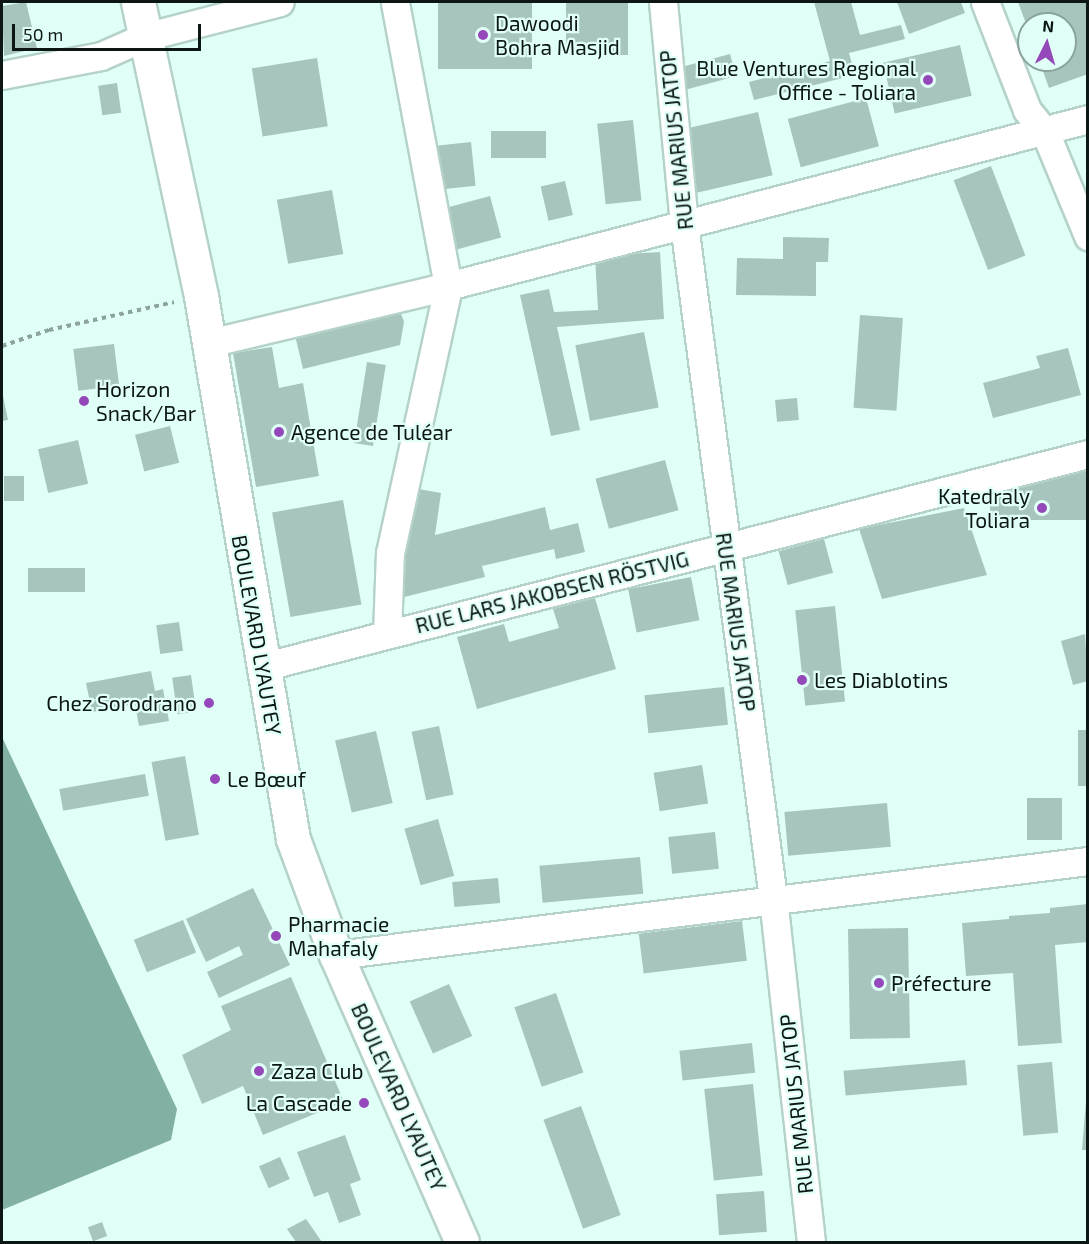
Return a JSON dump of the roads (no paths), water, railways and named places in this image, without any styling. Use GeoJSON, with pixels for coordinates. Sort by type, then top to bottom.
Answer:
{"type":"FeatureCollection","features":[{"type":"Feature","properties":{"kind":"street","name":"BOULEVARD LYAUTEY"},"geometry":{"type":"LineString","coordinates":[[138,2],[201,296],[262,667],[293,839],[336,955],[462,1242]]}},
{"type":"Feature","properties":{"kind":"street"},"geometry":{"type":"LineString","coordinates":[[2,75],[101,56],[144,37],[280,2]]}},
{"type":"Feature","properties":{"kind":"street"},"geometry":{"type":"LineString","coordinates":[[387,634],[390,553],[448,286],[395,2]]}},
{"type":"Feature","properties":{"kind":"street","name":"RUE MARIUS JATOP"},"geometry":{"type":"LineString","coordinates":[[663,2],[684,224],[773,898],[811,1242]]}},
{"type":"Feature","properties":{"kind":"street"},"geometry":{"type":"LineString","coordinates":[[985,2],[1027,110],[1045,132],[1088,236]]}},
{"type":"Feature","properties":{"kind":"street"},"geometry":{"type":"LineString","coordinates":[[209,343],[448,286],[1088,119]]}},
{"type":"Feature","properties":{"kind":"street","name":"RUE LARS JAKOBSEN RÖSTVIG"},"geometry":{"type":"LineString","coordinates":[[262,667],[1088,454]]}},
{"type":"Feature","properties":{"kind":"street"},"geometry":{"type":"LineString","coordinates":[[336,955],[773,898],[1088,861]]}},
{"type":"Feature","properties":{"kind":"place","name":"Dawoodi Bohra Masjid"},"geometry":{"type":"Point","coordinates":[483,35]}},
{"type":"Feature","properties":{"kind":"place","name":"Blue Ventures Regional Office - Toliara"},"geometry":{"type":"Point","coordinates":[928,80]}},
{"type":"Feature","properties":{"kind":"place","name":"Horizon Snack/Bar"},"geometry":{"type":"Point","coordinates":[84,401]}},
{"type":"Feature","properties":{"kind":"place","name":"Agence de Tuléar"},"geometry":{"type":"Point","coordinates":[279,432]}},
{"type":"Feature","properties":{"kind":"place","name":"Katedraly Toliara"},"geometry":{"type":"Point","coordinates":[1042,508]}},
{"type":"Feature","properties":{"kind":"place","name":"Les Diablotins"},"geometry":{"type":"Point","coordinates":[802,680]}},
{"type":"Feature","properties":{"kind":"place","name":"Chez Sorodrano"},"geometry":{"type":"Point","coordinates":[209,703]}},
{"type":"Feature","properties":{"kind":"place","name":"Le Bœuf"},"geometry":{"type":"Point","coordinates":[215,779]}},
{"type":"Feature","properties":{"kind":"place","name":"Pharmacie Mahafaly"},"geometry":{"type":"Point","coordinates":[276,936]}},
{"type":"Feature","properties":{"kind":"place","name":"Préfecture"},"geometry":{"type":"Point","coordinates":[879,983]}},
{"type":"Feature","properties":{"kind":"place","name":"Zaza Club"},"geometry":{"type":"Point","coordinates":[259,1071]}},
{"type":"Feature","properties":{"kind":"place","name":"La Cascade"},"geometry":{"type":"Point","coordinates":[364,1103]}}]}
